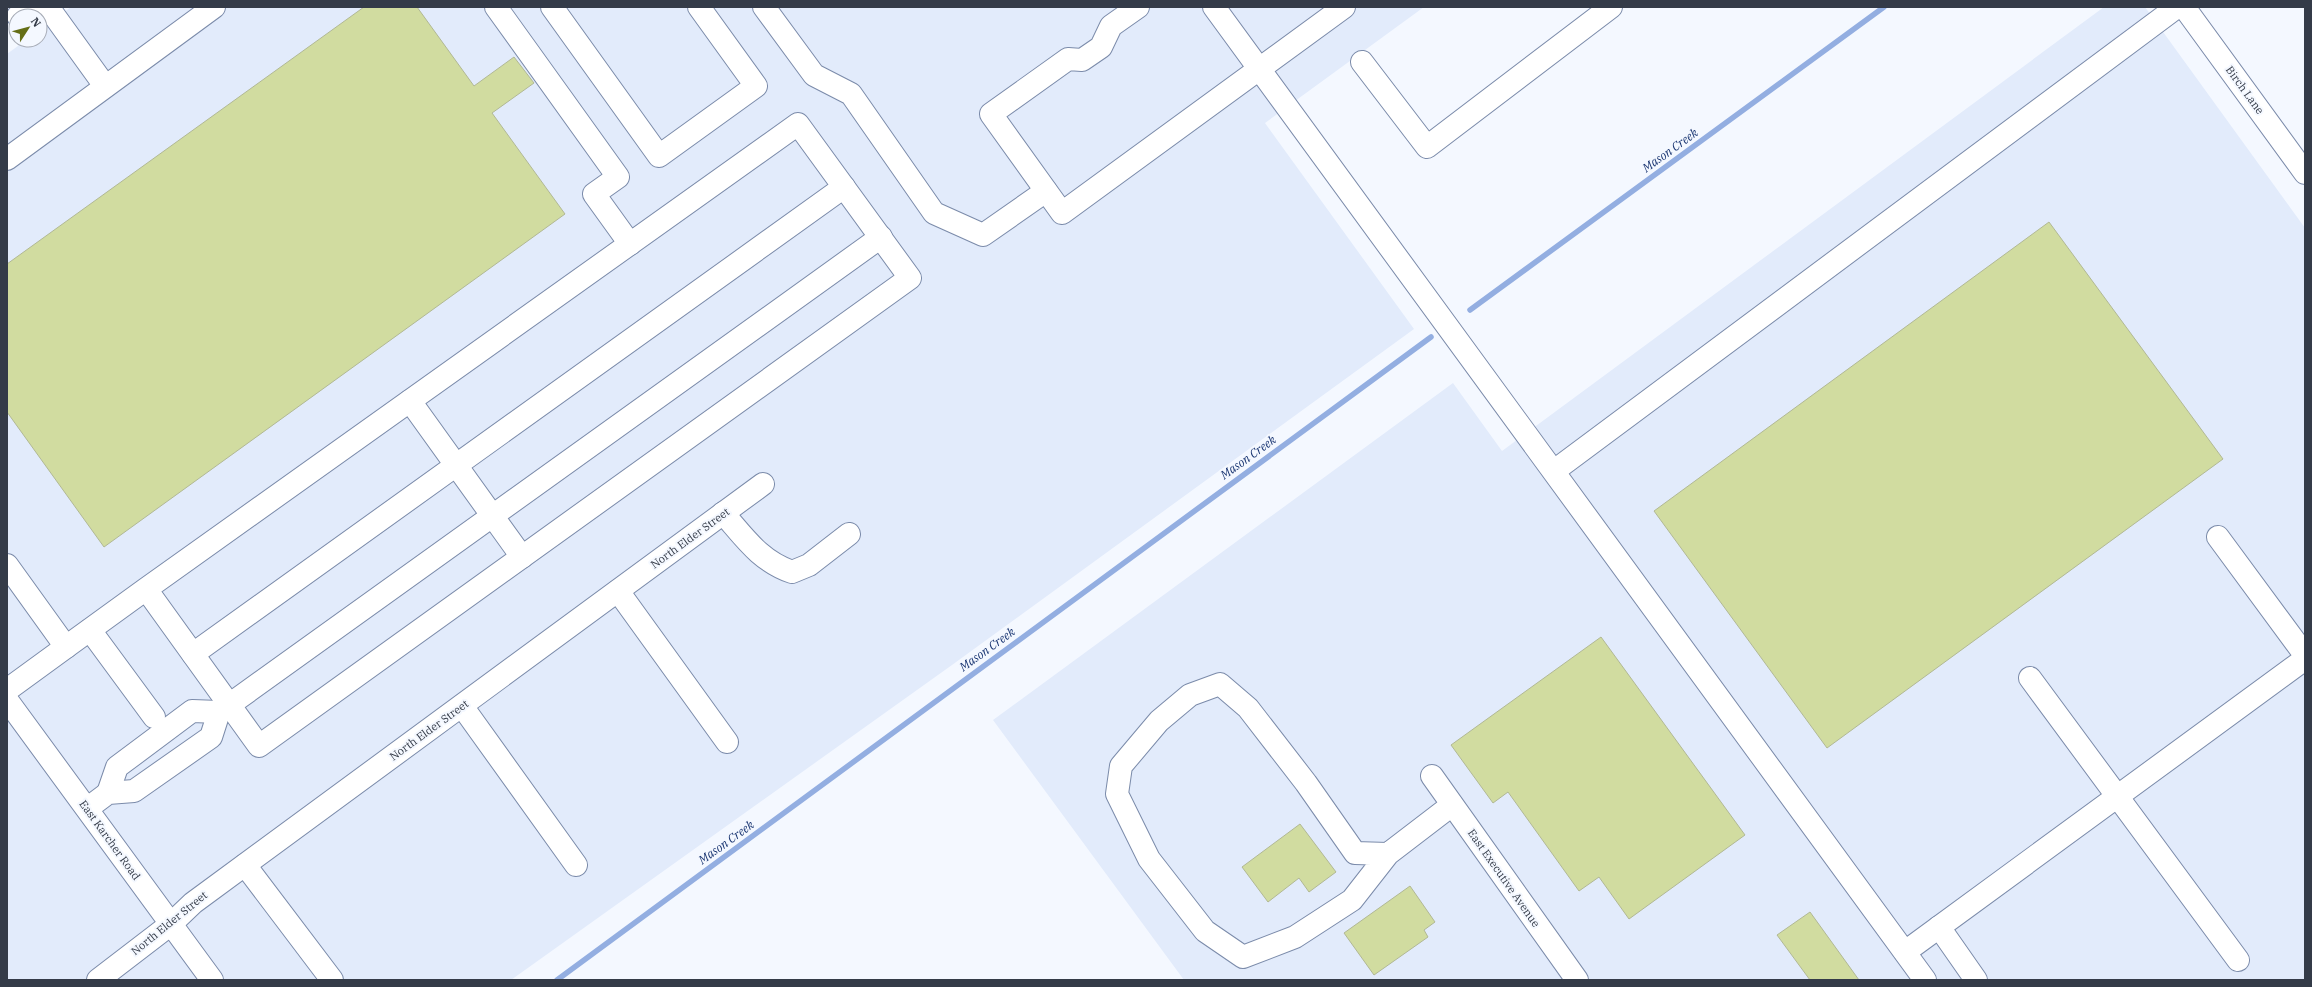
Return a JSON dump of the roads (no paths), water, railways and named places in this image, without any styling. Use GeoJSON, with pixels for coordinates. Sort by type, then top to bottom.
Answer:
{"type":"FeatureCollection","features":[{"type":"Feature","properties":{"kind":"street"},"geometry":{"type":"LineString","coordinates":[[48,7],[105,86]]}},
{"type":"Feature","properties":{"kind":"street"},"geometry":{"type":"LineString","coordinates":[[7,158],[214,7]]}},
{"type":"Feature","properties":{"kind":"street"},"geometry":{"type":"LineString","coordinates":[[496,7],[618,177],[594,194],[630,244]]}},
{"type":"Feature","properties":{"kind":"street"},"geometry":{"type":"LineString","coordinates":[[552,7],[659,156],[756,86],[699,7]]}},
{"type":"Feature","properties":{"kind":"street"},"geometry":{"type":"LineString","coordinates":[[764,7],[814,76],[851,94],[934,214],[983,235],[1046,191]]}},
{"type":"Feature","properties":{"kind":"street"},"geometry":{"type":"LineString","coordinates":[[1138,7],[1111,26],[1101,47],[1082,60],[1068,59],[991,114],[1062,213],[1258,68],[1344,7]]}},
{"type":"Feature","properties":{"kind":"street"},"geometry":{"type":"LineString","coordinates":[[1214,7],[1925,980]]}},
{"type":"Feature","properties":{"kind":"street"},"geometry":{"type":"LineString","coordinates":[[1362,62],[1427,147],[1611,7]]}},
{"type":"Feature","properties":{"kind":"street"},"geometry":{"type":"LineString","coordinates":[[1554,471],[2177,7]]}},
{"type":"Feature","properties":{"kind":"street","name":"Birch Lane"},"geometry":{"type":"LineString","coordinates":[[2184,7],[2305,173]]}},
{"type":"Feature","properties":{"kind":"street"},"geometry":{"type":"LineString","coordinates":[[7,690],[146,589],[798,124],[910,278],[259,746],[224,708],[193,654],[146,589]]}},
{"type":"Feature","properties":{"kind":"street"},"geometry":{"type":"LineString","coordinates":[[193,654],[844,187]]}},
{"type":"Feature","properties":{"kind":"street"},"geometry":{"type":"LineString","coordinates":[[108,793],[117,767],[192,711],[224,708],[881,237]]}},
{"type":"Feature","properties":{"kind":"street"},"geometry":{"type":"LineString","coordinates":[[410,401],[522,557]]}},
{"type":"Feature","properties":{"kind":"street","name":"North Elder Street"},"geometry":{"type":"LineString","coordinates":[[102,979],[171,924],[193,903],[763,484]]}},
{"type":"Feature","properties":{"kind":"street"},"geometry":{"type":"LineString","coordinates":[[723,513],[760,555],[780,568],[792,572],[809,565],[849,534]]}},
{"type":"Feature","properties":{"kind":"street"},"geometry":{"type":"LineString","coordinates":[[2218,537],[2305,655]]}},
{"type":"Feature","properties":{"kind":"street"},"geometry":{"type":"LineString","coordinates":[[7,565],[66,647]]}},
{"type":"Feature","properties":{"kind":"street"},"geometry":{"type":"LineString","coordinates":[[618,591],[727,742]]}},
{"type":"Feature","properties":{"kind":"street"},"geometry":{"type":"LineString","coordinates":[[90,630],[154,717]]}},
{"type":"Feature","properties":{"kind":"street"},"geometry":{"type":"LineString","coordinates":[[1905,952],[2305,659]]}},
{"type":"Feature","properties":{"kind":"street"},"geometry":{"type":"LineString","coordinates":[[2030,678],[2238,960]]}},
{"type":"Feature","properties":{"kind":"street"},"geometry":{"type":"LineString","coordinates":[[1388,854],[1355,853],[1306,783],[1248,708],[1220,684],[1190,695],[1159,721],[1121,766],[1117,794],[1149,859],[1205,931],[1242,957],[1295,937],[1352,900],[1388,854],[1452,805]]}},
{"type":"Feature","properties":{"kind":"street","name":"East Karcher Road"},"geometry":{"type":"LineString","coordinates":[[7,700],[88,808],[212,980]]}},
{"type":"Feature","properties":{"kind":"street"},"geometry":{"type":"LineString","coordinates":[[462,706],[576,865]]}},
{"type":"Feature","properties":{"kind":"street"},"geometry":{"type":"LineString","coordinates":[[88,808],[108,793],[134,791],[211,738],[224,708]]}},
{"type":"Feature","properties":{"kind":"street","name":"East Executive Avenue"},"geometry":{"type":"LineString","coordinates":[[1432,776],[1577,980]]}},
{"type":"Feature","properties":{"kind":"street"},"geometry":{"type":"LineString","coordinates":[[245,865],[332,980]]}},
{"type":"Feature","properties":{"kind":"street"},"geometry":{"type":"LineString","coordinates":[[1939,927],[1976,980]]}},
{"type":"Feature","properties":{"kind":"waterway","name":"Mason Creek"},"geometry":{"type":"LineString","coordinates":[[1470,310],[1884,7]]}},
{"type":"Feature","properties":{"kind":"waterway","name":"Mason Creek"},"geometry":{"type":"LineString","coordinates":[[557,980],[1431,337]]}}]}
